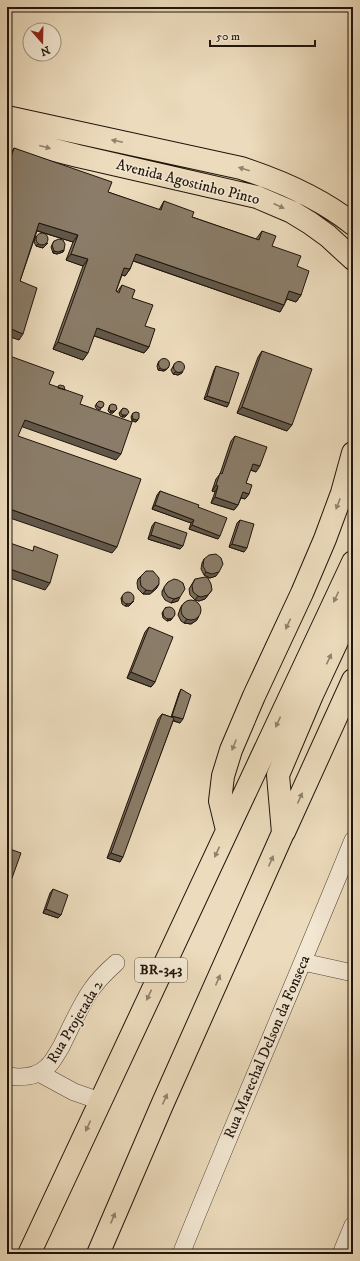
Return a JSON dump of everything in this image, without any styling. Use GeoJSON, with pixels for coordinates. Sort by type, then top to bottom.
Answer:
{"type":"FeatureCollection","features":[{"type":"Feature","properties":{"kind":"main road","name":"Avenida Agostinho Pinto"},"geometry":{"type":"LineString","coordinates":[[7,117],[241,168],[304,193],[339,213],[353,224]]}},
{"type":"Feature","properties":{"kind":"main road","name":"Avenida Agostinho Pinto"},"geometry":{"type":"LineString","coordinates":[[7,138],[78,156],[257,197],[292,212],[304,219],[328,236],[353,259]]}},
{"type":"Feature","properties":{"kind":"main road"},"geometry":{"type":"LineString","coordinates":[[227,830],[220,801],[223,776],[231,750],[325,539],[342,493],[353,453]]}},
{"type":"Feature","properties":{"kind":"main road","name":"BR-343"},"geometry":{"type":"LineString","coordinates":[[283,833],[278,775],[303,691],[353,562]]}},
{"type":"Feature","properties":{"kind":"main road","name":"BR-343"},"geometry":{"type":"LineString","coordinates":[[29,1254],[227,830],[303,691],[353,607]]}},
{"type":"Feature","properties":{"kind":"main road"},"geometry":{"type":"LineString","coordinates":[[98,1254],[162,1105],[353,680]]}},
{"type":"Feature","properties":{"kind":"street","name":"Rua Marechal Delson da Fonseca"},"geometry":{"type":"LineString","coordinates":[[181,1254],[353,840]]}},
{"type":"Feature","properties":{"kind":"street"},"geometry":{"type":"LineString","coordinates":[[303,962],[353,973]]}},
{"type":"Feature","properties":{"kind":"street","name":"Rua Projetada 2"},"geometry":{"type":"LineString","coordinates":[[7,1076],[17,1078],[28,1077],[39,1073],[48,1067],[56,1056],[91,990],[104,974],[116,963]]}},
{"type":"Feature","properties":{"kind":"street"},"geometry":{"type":"LineString","coordinates":[[39,1073],[74,1092],[100,1101]]}},
{"type":"Feature","properties":{"kind":"street"},"geometry":{"type":"LineString","coordinates":[[341,1254],[353,1225]]}},
{"type":"Feature","properties":{"kind":"building"},"geometry":{"type":"Polygon","coordinates":[[[14,148],[112,182],[108,192],[161,210],[164,201],[194,212],[192,217],[259,240],[262,231],[276,236],[272,246],[301,256],[297,266],[309,271],[301,295],[289,291],[284,305],[136,254],[130,269],[124,268],[116,291],[119,293],[122,285],[135,290],[132,298],[153,305],[145,326],[155,329],[149,347],[97,328],[88,353],[58,342],[88,259],[71,254],[78,235],[39,223],[20,281],[37,288],[23,334],[7,327],[7,155],[11,157],[14,148]]]}},
{"type":"Feature","properties":{"kind":"building"},"geometry":{"type":"Polygon","coordinates":[[[40,233],[44,233],[48,239],[44,245],[40,245],[36,241],[36,237],[40,233]]]}},
{"type":"Feature","properties":{"kind":"building"},"geometry":{"type":"Polygon","coordinates":[[[59,239],[63,240],[65,244],[64,250],[58,252],[54,251],[52,245],[54,241],[59,239]]]}},
{"type":"Feature","properties":{"kind":"building"},"geometry":{"type":"Polygon","coordinates":[[[262,351],[312,369],[292,425],[242,407],[262,351]]]}},
{"type":"Feature","properties":{"kind":"building"},"geometry":{"type":"Polygon","coordinates":[[[7,355],[54,372],[49,384],[83,396],[80,404],[132,422],[121,454],[25,420],[18,436],[141,479],[117,547],[7,508],[7,355]]]}},
{"type":"Feature","properties":{"kind":"building"},"geometry":{"type":"Polygon","coordinates":[[[162,359],[166,359],[168,360],[168,368],[162,369],[159,366],[159,362],[162,359]]]}},
{"type":"Feature","properties":{"kind":"building"},"geometry":{"type":"Polygon","coordinates":[[[179,361],[183,363],[185,367],[183,371],[179,373],[175,371],[173,367],[175,363],[179,361]]]}},
{"type":"Feature","properties":{"kind":"building"},"geometry":{"type":"Polygon","coordinates":[[[216,366],[239,373],[229,403],[207,396],[216,366]]]}},
{"type":"Feature","properties":{"kind":"building"},"geometry":{"type":"Polygon","coordinates":[[[60,385],[64,386],[65,390],[58,388],[60,385]]]}},
{"type":"Feature","properties":{"kind":"building"},"geometry":{"type":"Polygon","coordinates":[[[99,401],[103,402],[103,407],[100,408],[97,406],[96,404],[99,401]]]}},
{"type":"Feature","properties":{"kind":"building"},"geometry":{"type":"Polygon","coordinates":[[[110,405],[116,405],[117,409],[115,411],[111,411],[109,409],[110,405]]]}},
{"type":"Feature","properties":{"kind":"building"},"geometry":{"type":"Polygon","coordinates":[[[123,408],[127,409],[129,412],[127,415],[121,414],[123,408]]]}},
{"type":"Feature","properties":{"kind":"building"},"geometry":{"type":"Polygon","coordinates":[[[136,412],[139,413],[139,418],[137,420],[133,419],[132,415],[136,412]]]}},
{"type":"Feature","properties":{"kind":"building"},"geometry":{"type":"Polygon","coordinates":[[[235,436],[267,447],[260,466],[253,464],[246,483],[252,485],[249,494],[243,492],[238,505],[215,497],[218,486],[216,485],[220,473],[222,474],[235,436]]]}},
{"type":"Feature","properties":{"kind":"building"},"geometry":{"type":"Polygon","coordinates":[[[160,491],[199,505],[198,507],[227,518],[220,536],[192,525],[194,520],[155,505],[160,491]]]}},
{"type":"Feature","properties":{"kind":"building"},"geometry":{"type":"Polygon","coordinates":[[[240,520],[254,524],[247,548],[232,544],[240,520]]]}},
{"type":"Feature","properties":{"kind":"building"},"geometry":{"type":"Polygon","coordinates":[[[155,522],[187,533],[183,546],[151,535],[155,522]]]}},
{"type":"Feature","properties":{"kind":"building"},"geometry":{"type":"Polygon","coordinates":[[[7,542],[33,551],[34,546],[58,555],[50,583],[7,568],[7,542]]]}},
{"type":"Feature","properties":{"kind":"building"},"geometry":{"type":"Polygon","coordinates":[[[216,554],[221,558],[223,564],[219,572],[212,574],[206,572],[203,566],[204,559],[209,555],[216,554]]]}},
{"type":"Feature","properties":{"kind":"building"},"geometry":{"type":"Polygon","coordinates":[[[146,571],[153,571],[159,578],[159,584],[152,591],[146,590],[141,586],[141,576],[146,571]]]}},
{"type":"Feature","properties":{"kind":"building"},"geometry":{"type":"Polygon","coordinates":[[[205,577],[208,578],[212,590],[208,595],[201,597],[193,592],[192,585],[195,579],[205,577]]]}},
{"type":"Feature","properties":{"kind":"building"},"geometry":{"type":"Polygon","coordinates":[[[174,579],[183,583],[185,589],[180,597],[174,599],[168,597],[164,591],[164,587],[168,582],[174,579]]]}},
{"type":"Feature","properties":{"kind":"building"},"geometry":{"type":"Polygon","coordinates":[[[128,592],[132,594],[134,598],[132,602],[128,604],[124,602],[122,598],[124,594],[128,592]]]}},
{"type":"Feature","properties":{"kind":"building"},"geometry":{"type":"Polygon","coordinates":[[[191,600],[198,603],[201,610],[198,617],[191,620],[184,617],[181,610],[184,603],[191,600]]]}},
{"type":"Feature","properties":{"kind":"building"},"geometry":{"type":"Polygon","coordinates":[[[169,607],[173,609],[175,613],[173,617],[169,619],[165,617],[163,613],[165,609],[169,607]]]}},
{"type":"Feature","properties":{"kind":"building"},"geometry":{"type":"Polygon","coordinates":[[[149,627],[173,637],[155,682],[131,672],[149,627]]]}},
{"type":"Feature","properties":{"kind":"building"},"geometry":{"type":"Polygon","coordinates":[[[181,689],[191,695],[183,719],[172,716],[181,689]]]}},
{"type":"Feature","properties":{"kind":"building"},"geometry":{"type":"Polygon","coordinates":[[[162,714],[174,718],[123,857],[111,853],[162,714]]]}},
{"type":"Feature","properties":{"kind":"building"},"geometry":{"type":"Polygon","coordinates":[[[7,848],[21,853],[7,892],[7,848]]]}},
{"type":"Feature","properties":{"kind":"building"},"geometry":{"type":"Polygon","coordinates":[[[53,889],[68,895],[61,915],[46,909],[53,889]]]}}]}
